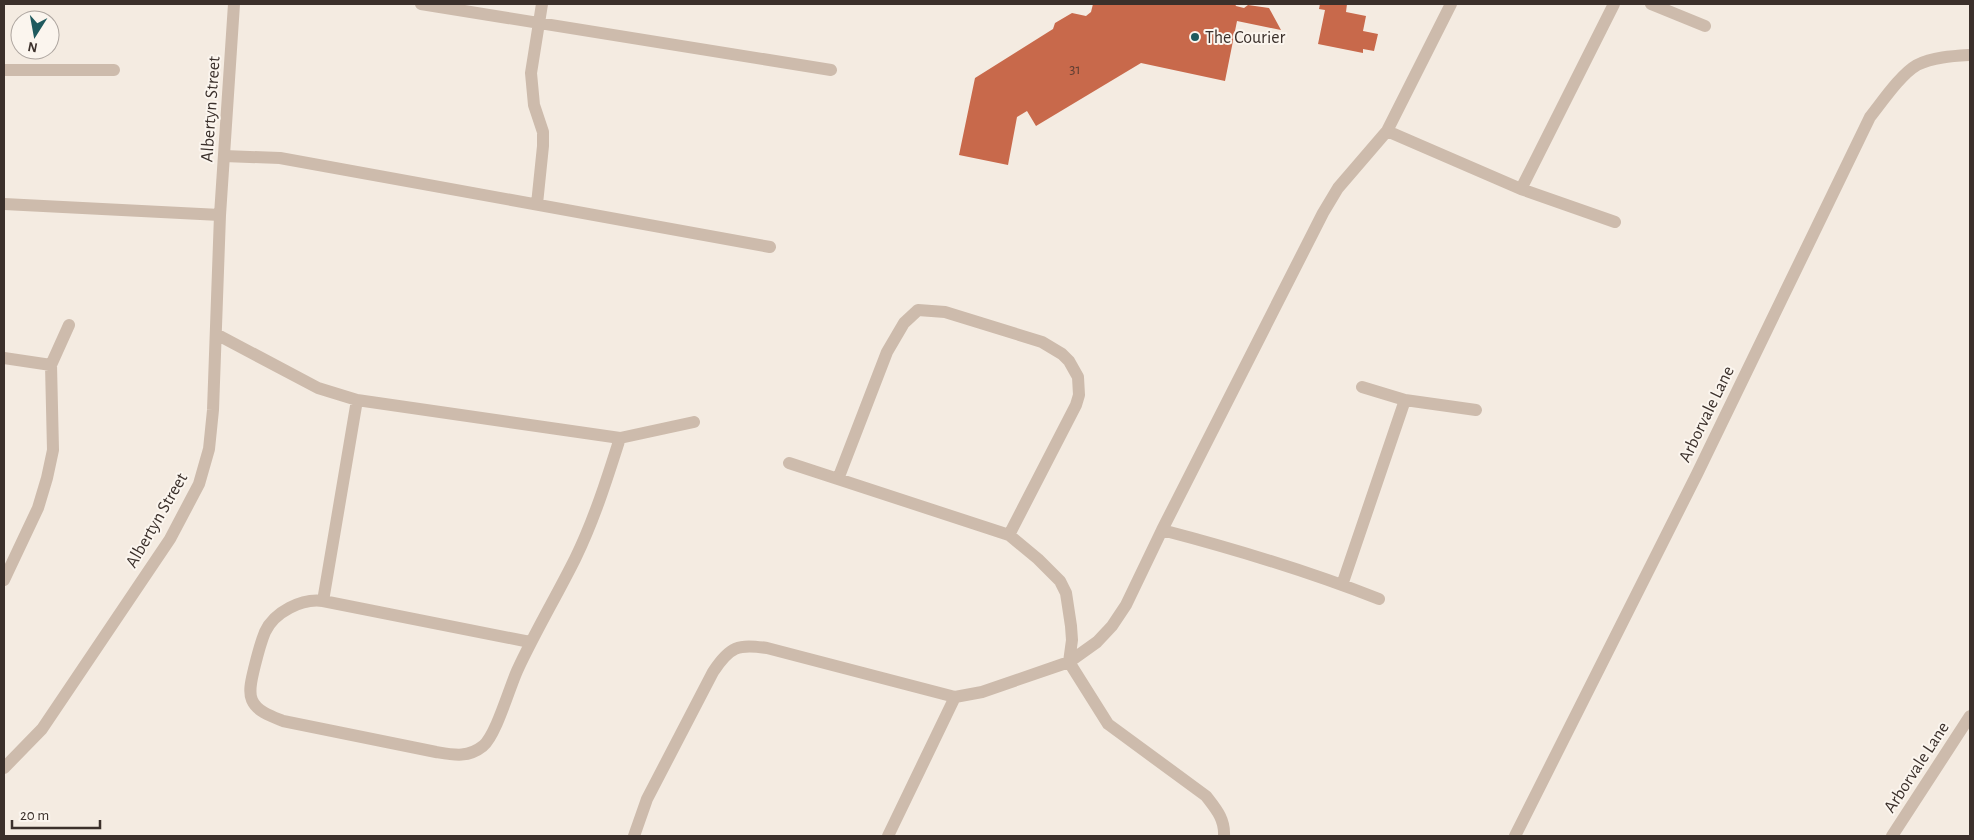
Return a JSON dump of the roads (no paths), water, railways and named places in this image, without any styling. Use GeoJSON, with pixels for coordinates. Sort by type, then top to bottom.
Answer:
{"type":"FeatureCollection","features":[{"type":"Feature","properties":{"kind":"street","name":"Albertyn Street"},"geometry":{"type":"LineString","coordinates":[[4,768],[42,729],[170,539],[199,484],[209,449],[213,410],[220,216],[234,4]]}},
{"type":"Feature","properties":{"kind":"street"},"geometry":{"type":"LineString","coordinates":[[421,4],[538,21],[831,70]]}},
{"type":"Feature","properties":{"kind":"street"},"geometry":{"type":"LineString","coordinates":[[537,204],[543,132],[534,105],[531,73],[542,4]]}},
{"type":"Feature","properties":{"kind":"street"},"geometry":{"type":"LineString","coordinates":[[634,836],[647,799],[709,680],[720,662],[733,649],[740,646],[767,648],[955,697],[982,692],[1069,662],[1097,642],[1112,626],[1126,606],[1162,530],[1323,213],[1338,188],[1387,131],[1451,4]]}},
{"type":"Feature","properties":{"kind":"street"},"geometry":{"type":"LineString","coordinates":[[1521,188],[1614,4]]}},
{"type":"Feature","properties":{"kind":"street"},"geometry":{"type":"LineString","coordinates":[[1651,4],[1704,26]]}},
{"type":"Feature","properties":{"kind":"street","name":"Arborvale Lane"},"geometry":{"type":"LineString","coordinates":[[1515,836],[1697,474],[1870,117],[1895,85],[1916,65],[1945,56],[1970,55]]}},
{"type":"Feature","properties":{"kind":"street"},"geometry":{"type":"LineString","coordinates":[[4,70],[114,70]]}},
{"type":"Feature","properties":{"kind":"street"},"geometry":{"type":"LineString","coordinates":[[1387,131],[1521,188],[1615,222]]}},
{"type":"Feature","properties":{"kind":"street"},"geometry":{"type":"LineString","coordinates":[[224,156],[280,158],[770,247]]}},
{"type":"Feature","properties":{"kind":"street"},"geometry":{"type":"LineString","coordinates":[[4,204],[220,216]]}},
{"type":"Feature","properties":{"kind":"street"},"geometry":{"type":"LineString","coordinates":[[838,479],[887,352],[904,323],[914,313],[924,309],[946,312],[1042,342],[1062,354],[1069,361],[1078,377],[1079,395],[1076,405],[1009,535]]}},
{"type":"Feature","properties":{"kind":"street"},"geometry":{"type":"LineString","coordinates":[[4,580],[38,508],[53,450],[52,366],[69,325]]}},
{"type":"Feature","properties":{"kind":"street"},"geometry":{"type":"LineString","coordinates":[[216,334],[318,388],[356,400],[620,438],[694,422]]}},
{"type":"Feature","properties":{"kind":"street"},"geometry":{"type":"LineString","coordinates":[[4,358],[52,366]]}},
{"type":"Feature","properties":{"kind":"street"},"geometry":{"type":"LineString","coordinates":[[1362,387],[1405,400],[1476,410]]}},
{"type":"Feature","properties":{"kind":"street"},"geometry":{"type":"LineString","coordinates":[[323,601],[356,400]]}},
{"type":"Feature","properties":{"kind":"street"},"geometry":{"type":"LineString","coordinates":[[1342,585],[1405,400]]}},
{"type":"Feature","properties":{"kind":"street"},"geometry":{"type":"LineString","coordinates":[[530,642],[323,601],[305,601],[282,613],[271,623],[265,632],[250,685],[252,700],[265,714],[283,721],[457,756],[473,753],[490,739],[530,642],[589,528],[620,438]]}},
{"type":"Feature","properties":{"kind":"street"},"geometry":{"type":"LineString","coordinates":[[789,463],[1009,535],[1060,581],[1066,593],[1072,640],[1069,662],[1108,724],[1206,796],[1218,811],[1224,829],[1224,836]]}},
{"type":"Feature","properties":{"kind":"street"},"geometry":{"type":"LineString","coordinates":[[1162,530],[1218,545],[1342,585],[1379,599]]}},
{"type":"Feature","properties":{"kind":"street"},"geometry":{"type":"LineString","coordinates":[[888,836],[955,697]]}},
{"type":"Feature","properties":{"kind":"street","name":"Arborvale Lane"},"geometry":{"type":"LineString","coordinates":[[1892,836],[1970,716]]}},
{"type":"Feature","properties":{"kind":"place","name":"The Courier"},"geometry":{"type":"Point","coordinates":[1195,37]}}]}
